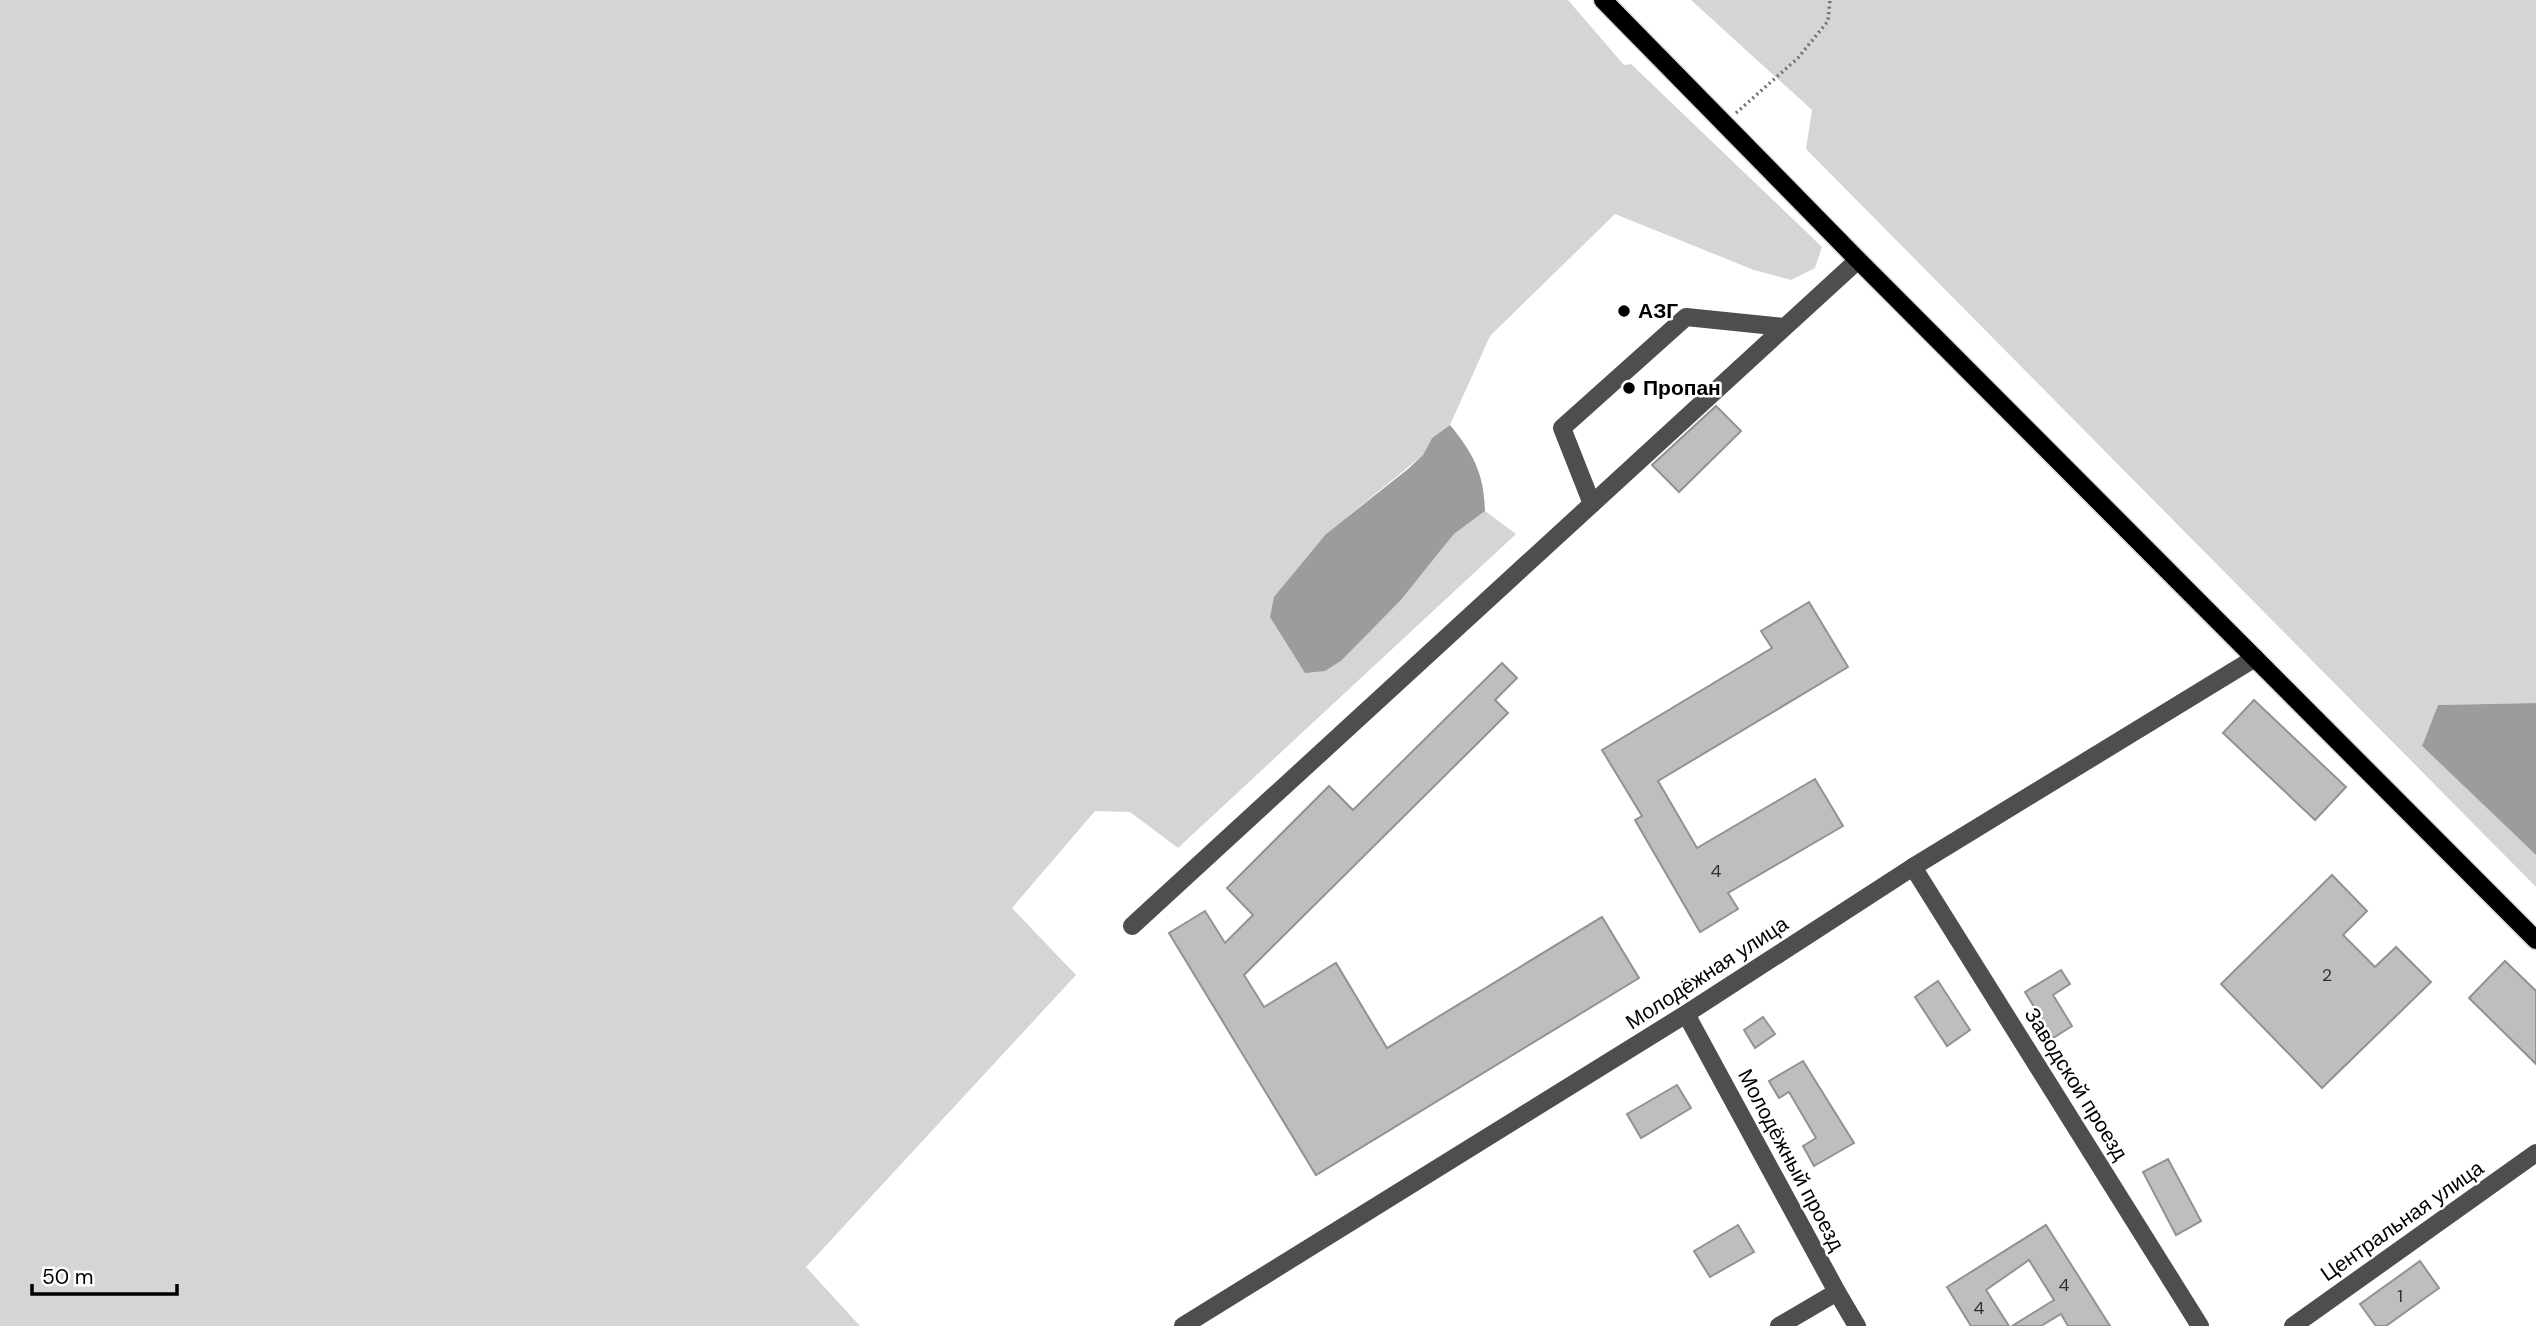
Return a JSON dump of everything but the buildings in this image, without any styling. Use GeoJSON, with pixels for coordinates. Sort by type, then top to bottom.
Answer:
{"type":"FeatureCollection","features":[{"type":"Feature","properties":{"kind":"main road"},"geometry":{"type":"LineString","coordinates":[[1603,0],[1858,260],[2536,940]]}},
{"type":"Feature","properties":{"kind":"street"},"geometry":{"type":"LineString","coordinates":[[1132,926],[1858,260]]}},
{"type":"Feature","properties":{"kind":"street"},"geometry":{"type":"LineString","coordinates":[[1592,504],[1562,428],[1686,317],[1784,327]]}},
{"type":"Feature","properties":{"kind":"street","name":"Молодёжная улица"},"geometry":{"type":"LineString","coordinates":[[1183,1326],[1686,1014],[1913,867],[2255,658]]}},
{"type":"Feature","properties":{"kind":"street","name":"Заводской проезд"},"geometry":{"type":"LineString","coordinates":[[1913,867],[2200,1326]]}},
{"type":"Feature","properties":{"kind":"street","name":"Молодёжный проезд"},"geometry":{"type":"LineString","coordinates":[[1686,1014],[1857,1326]]}},
{"type":"Feature","properties":{"kind":"street","name":"Центральная улица"},"geometry":{"type":"LineString","coordinates":[[2293,1326],[2536,1153]]}},
{"type":"Feature","properties":{"kind":"street"},"geometry":{"type":"LineString","coordinates":[[1779,1326],[1837,1293]]}},
{"type":"Feature","properties":{"kind":"path"},"geometry":{"type":"LineString","coordinates":[[1725,124],[1798,58],[1828,21],[1830,0]]}},
{"type":"Feature","properties":{"kind":"shaded area"},"geometry":{"type":"Polygon","coordinates":[[[0,0],[1568,0],[1624,65],[1631,64],[1822,247],[1815,268],[1791,280],[1754,270],[1615,214],[1490,336],[1450,425],[1432,438],[1423,455],[1326,534],[1342,660],[1400,601],[1454,534],[1485,511],[1516,534],[1178,848],[1130,812],[1095,811],[1012,908],[1076,975],[806,1267],[860,1326],[0,1326],[0,0]]]}},
{"type":"Feature","properties":{"kind":"shaded area"},"geometry":{"type":"Polygon","coordinates":[[[1691,0],[2536,0],[2536,703],[2438,705],[2422,746],[2536,855],[2536,887],[1806,149],[1812,110],[1691,0]]]}},
{"type":"Feature","properties":{"kind":"shaded area"},"geometry":{"type":"Polygon","coordinates":[[[1450,425],[1476,464],[1485,511],[1454,534],[1400,601],[1342,660],[1325,671],[1305,673],[1270,617],[1274,597],[1326,534],[1408,469],[1423,455],[1432,438],[1450,425]]]}},
{"type":"Feature","properties":{"kind":"shaded area"},"geometry":{"type":"Polygon","coordinates":[[[2536,703],[2536,855],[2422,746],[2438,705],[2536,703]]]}},
{"type":"Feature","properties":{"kind":"place","name":"АЗГ"},"geometry":{"type":"Point","coordinates":[1624,311]}},
{"type":"Feature","properties":{"kind":"place","name":"Пропан"},"geometry":{"type":"Point","coordinates":[1629,388]}}]}
